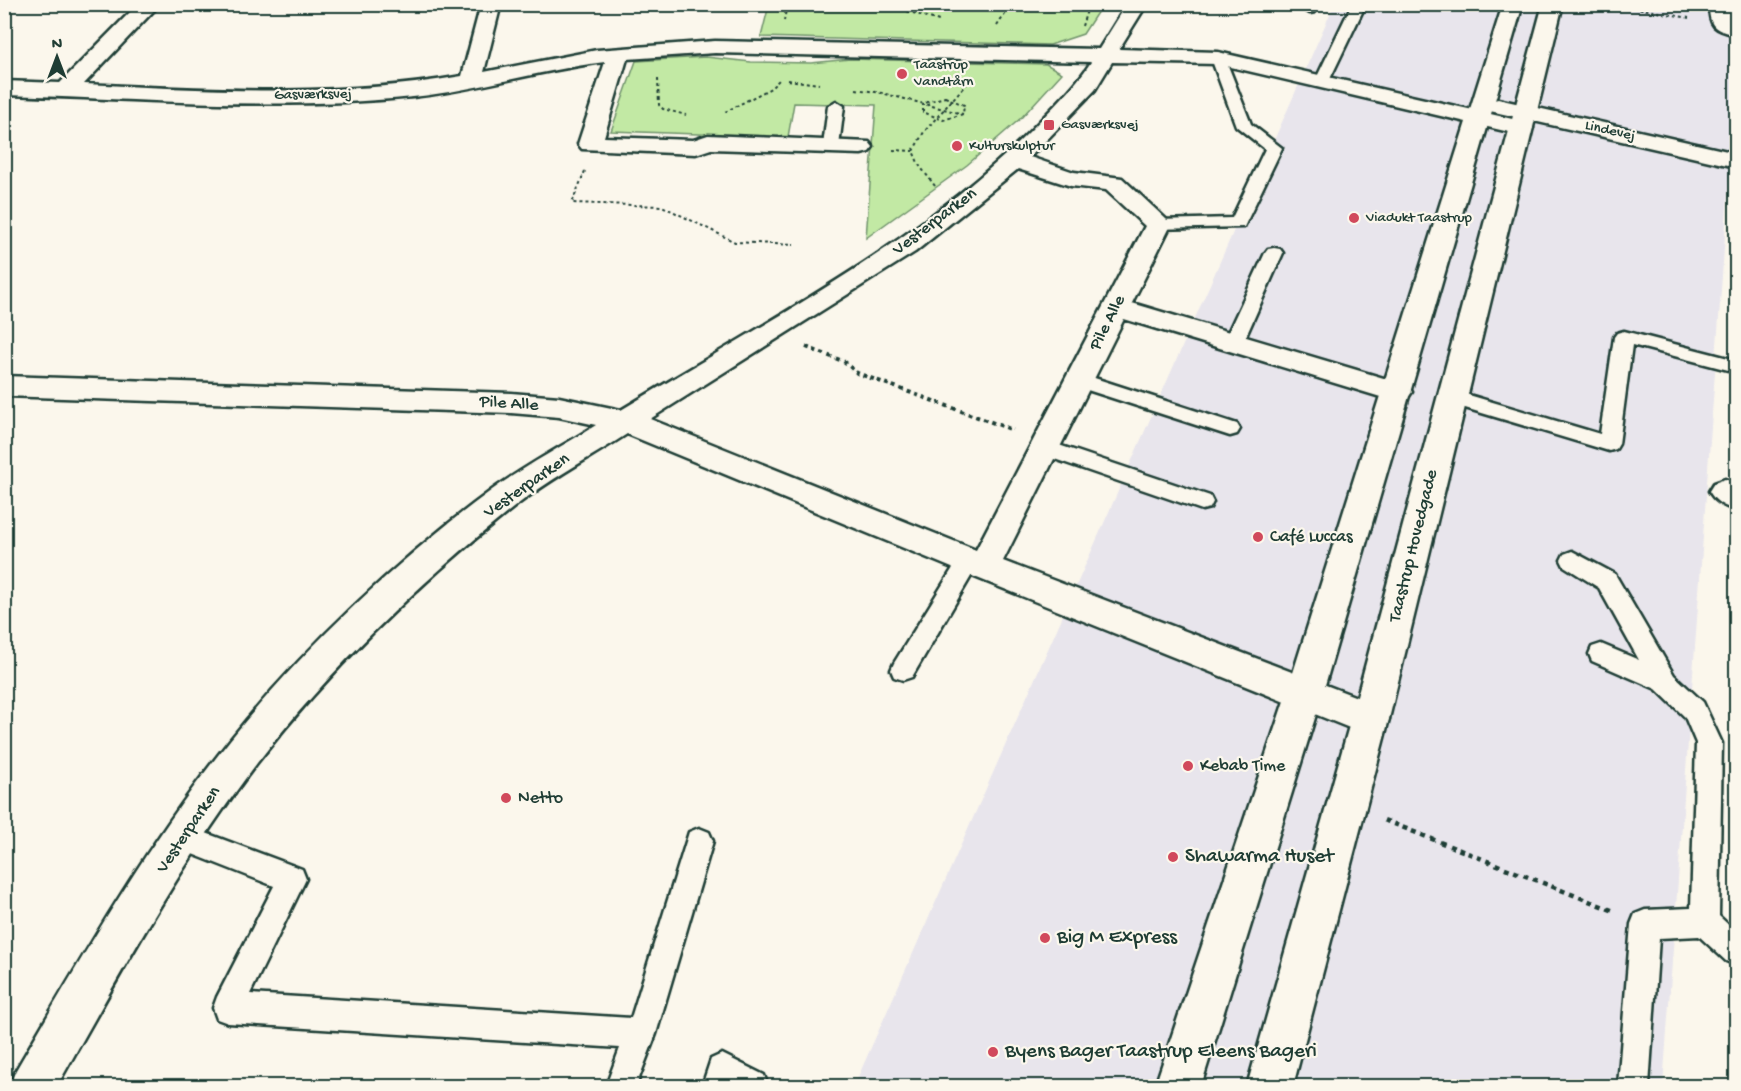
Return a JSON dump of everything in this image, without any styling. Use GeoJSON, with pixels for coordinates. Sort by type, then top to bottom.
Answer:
{"type":"FeatureCollection","features":[{"type":"Feature","properties":{"kind":"street"},"geometry":{"type":"LineString","coordinates":[[66,90],[150,4]]}},
{"type":"Feature","properties":{"kind":"street"},"geometry":{"type":"LineString","coordinates":[[472,81],[473,69],[491,4]]}},
{"type":"Feature","properties":{"kind":"street","name":"Vesterparken"},"geometry":{"type":"LineString","coordinates":[[32,1086],[109,951],[182,837],[244,751],[341,641],[423,565],[504,498],[906,246],[957,207],[1014,159],[1088,85],[1137,4]]}},
{"type":"Feature","properties":{"kind":"street"},"geometry":{"type":"LineString","coordinates":[[1178,1086],[1305,692],[1514,4]]}},
{"type":"Feature","properties":{"kind":"street","name":"Taastrup Hovedgade"},"geometry":{"type":"LineString","coordinates":[[1270,1086],[1370,719],[1553,4]]}},
{"type":"Feature","properties":{"kind":"street","name":"Gasværksvej"},"geometry":{"type":"LineString","coordinates":[[4,88],[309,97],[394,92],[472,81],[642,51],[716,47],[987,52],[1218,58],[1322,81],[1482,110],[1524,120]]}},
{"type":"Feature","properties":{"kind":"street"},"geometry":{"type":"LineString","coordinates":[[617,54],[614,72],[590,144],[696,147],[708,142],[861,147]]}},
{"type":"Feature","properties":{"kind":"street","name":"Lindevej"},"geometry":{"type":"LineString","coordinates":[[1524,120],[1737,160]]}},
{"type":"Feature","properties":{"kind":"street"},"geometry":{"type":"LineString","coordinates":[[1014,159],[1071,178],[1113,183],[1158,225]]}},
{"type":"Feature","properties":{"kind":"street","name":"Pile Alle"},"geometry":{"type":"LineString","coordinates":[[977,564],[1046,445],[1158,225]]}},
{"type":"Feature","properties":{"kind":"street"},"geometry":{"type":"LineString","coordinates":[[1116,307],[1397,392]]}},
{"type":"Feature","properties":{"kind":"street","name":"Pile Alle"},"geometry":{"type":"LineString","coordinates":[[4,386],[511,403],[559,407],[625,421],[977,564],[1370,719]]}},
{"type":"Feature","properties":{"kind":"lane"},"geometry":{"type":"LineString","coordinates":[[1322,81],[1359,4]]}},
{"type":"Feature","properties":{"kind":"lane"},"geometry":{"type":"LineString","coordinates":[[1158,225],[1238,223],[1274,147],[1244,126],[1218,58]]}},
{"type":"Feature","properties":{"kind":"lane"},"geometry":{"type":"LineString","coordinates":[[831,146],[836,106]]}},
{"type":"Feature","properties":{"kind":"lane"},"geometry":{"type":"LineString","coordinates":[[1233,343],[1274,254]]}},
{"type":"Feature","properties":{"kind":"lane"},"geometry":{"type":"LineString","coordinates":[[1452,397],[1609,444],[1624,337],[1737,366]]}},
{"type":"Feature","properties":{"kind":"lane"},"geometry":{"type":"LineString","coordinates":[[1079,380],[1230,429]]}},
{"type":"Feature","properties":{"kind":"lane"},"geometry":{"type":"LineString","coordinates":[[1046,445],[1202,502]]}},
{"type":"Feature","properties":{"kind":"lane"},"geometry":{"type":"LineString","coordinates":[[1572,560],[1607,581],[1665,682],[1694,710],[1709,743],[1705,922]]}},
{"type":"Feature","properties":{"kind":"lane"},"geometry":{"type":"LineString","coordinates":[[903,670],[977,564]]}},
{"type":"Feature","properties":{"kind":"lane"},"geometry":{"type":"LineString","coordinates":[[1601,654],[1665,682]]}},
{"type":"Feature","properties":{"kind":"lane"},"geometry":{"type":"LineString","coordinates":[[182,837],[292,879],[228,1008],[641,1034]]}},
{"type":"Feature","properties":{"kind":"lane"},"geometry":{"type":"LineString","coordinates":[[621,1086],[641,1034],[699,841]]}},
{"type":"Feature","properties":{"kind":"lane"},"geometry":{"type":"LineString","coordinates":[[1634,1086],[1646,924],[1705,922],[1737,951]]}},
{"type":"Feature","properties":{"kind":"lane"},"geometry":{"type":"LineString","coordinates":[[717,1086],[722,1070],[753,1086]]}},
{"type":"Feature","properties":{"kind":"path"},"geometry":{"type":"LineString","coordinates":[[1076,31],[1084,24],[1089,4]]}},
{"type":"Feature","properties":{"kind":"path"},"geometry":{"type":"LineString","coordinates":[[1616,4],[1709,22],[1725,18]]}},
{"type":"Feature","properties":{"kind":"path"},"geometry":{"type":"LineString","coordinates":[[642,51],[648,70],[658,77],[659,105],[663,109],[691,117]]}},
{"type":"Feature","properties":{"kind":"path"},"geometry":{"type":"LineString","coordinates":[[957,207],[932,183],[913,151],[924,132],[986,62],[987,52]]}},
{"type":"Feature","properties":{"kind":"path"},"geometry":{"type":"LineString","coordinates":[[773,78],[825,85]]}},
{"type":"Feature","properties":{"kind":"path"},"geometry":{"type":"LineString","coordinates":[[721,113],[732,110],[771,88],[780,79]]}},
{"type":"Feature","properties":{"kind":"path"},"geometry":{"type":"LineString","coordinates":[[848,88],[882,93],[963,114]]}},
{"type":"Feature","properties":{"kind":"path"},"geometry":{"type":"LineString","coordinates":[[923,103],[936,98],[954,99],[964,105],[963,114]]}},
{"type":"Feature","properties":{"kind":"path"},"geometry":{"type":"LineString","coordinates":[[923,103],[923,112],[935,119],[952,119],[963,114]]}},
{"type":"Feature","properties":{"kind":"path"},"geometry":{"type":"LineString","coordinates":[[590,144],[586,169],[572,203],[662,206],[735,242],[794,245]]}},
{"type":"Feature","properties":{"kind":"path"},"geometry":{"type":"LineString","coordinates":[[769,332],[845,362],[857,373],[1046,445]]}},
{"type":"Feature","properties":{"kind":"path"},"geometry":{"type":"LineString","coordinates":[[1346,805],[1646,924]]}},
{"type":"Feature","properties":{"kind":"shaded area"},"geometry":{"type":"Polygon","coordinates":[[[1334,5],[1736,5],[1736,84],[1663,1086],[854,1086],[1334,5]]]}},
{"type":"Feature","properties":{"kind":"green space"},"geometry":{"type":"Polygon","coordinates":[[[769,4],[1102,5],[1083,34],[1050,45],[761,37],[769,4]]]}},
{"type":"Feature","properties":{"kind":"green space"},"geometry":{"type":"Polygon","coordinates":[[[706,57],[751,62],[811,63],[850,59],[1046,64],[1062,73],[1021,118],[967,165],[866,238],[876,105],[794,103],[788,137],[611,131],[636,61],[706,57]]]}},
{"type":"Feature","properties":{"kind":"place","name":"Taastrup Vandtårn"},"geometry":{"type":"Point","coordinates":[902,74]}},
{"type":"Feature","properties":{"kind":"place","name":"Gasværksvej"},"geometry":{"type":"Point","coordinates":[1049,125]}},
{"type":"Feature","properties":{"kind":"place","name":"Kulturskulptur"},"geometry":{"type":"Point","coordinates":[957,146]}},
{"type":"Feature","properties":{"kind":"place","name":"Viadukt Taastrup"},"geometry":{"type":"Point","coordinates":[1354,218]}},
{"type":"Feature","properties":{"kind":"place","name":"Café Luccas"},"geometry":{"type":"Point","coordinates":[1258,537]}},
{"type":"Feature","properties":{"kind":"place","name":"Kebab Time"},"geometry":{"type":"Point","coordinates":[1188,766]}},
{"type":"Feature","properties":{"kind":"place","name":"Netto"},"geometry":{"type":"Point","coordinates":[506,798]}},
{"type":"Feature","properties":{"kind":"place","name":"Shawarma Huset"},"geometry":{"type":"Point","coordinates":[1173,857]}},
{"type":"Feature","properties":{"kind":"place","name":"Big M Express"},"geometry":{"type":"Point","coordinates":[1045,938]}},
{"type":"Feature","properties":{"kind":"place","name":"Byens Bager Taastrup Eleens Bageri"},"geometry":{"type":"Point","coordinates":[993,1052]}}]}
